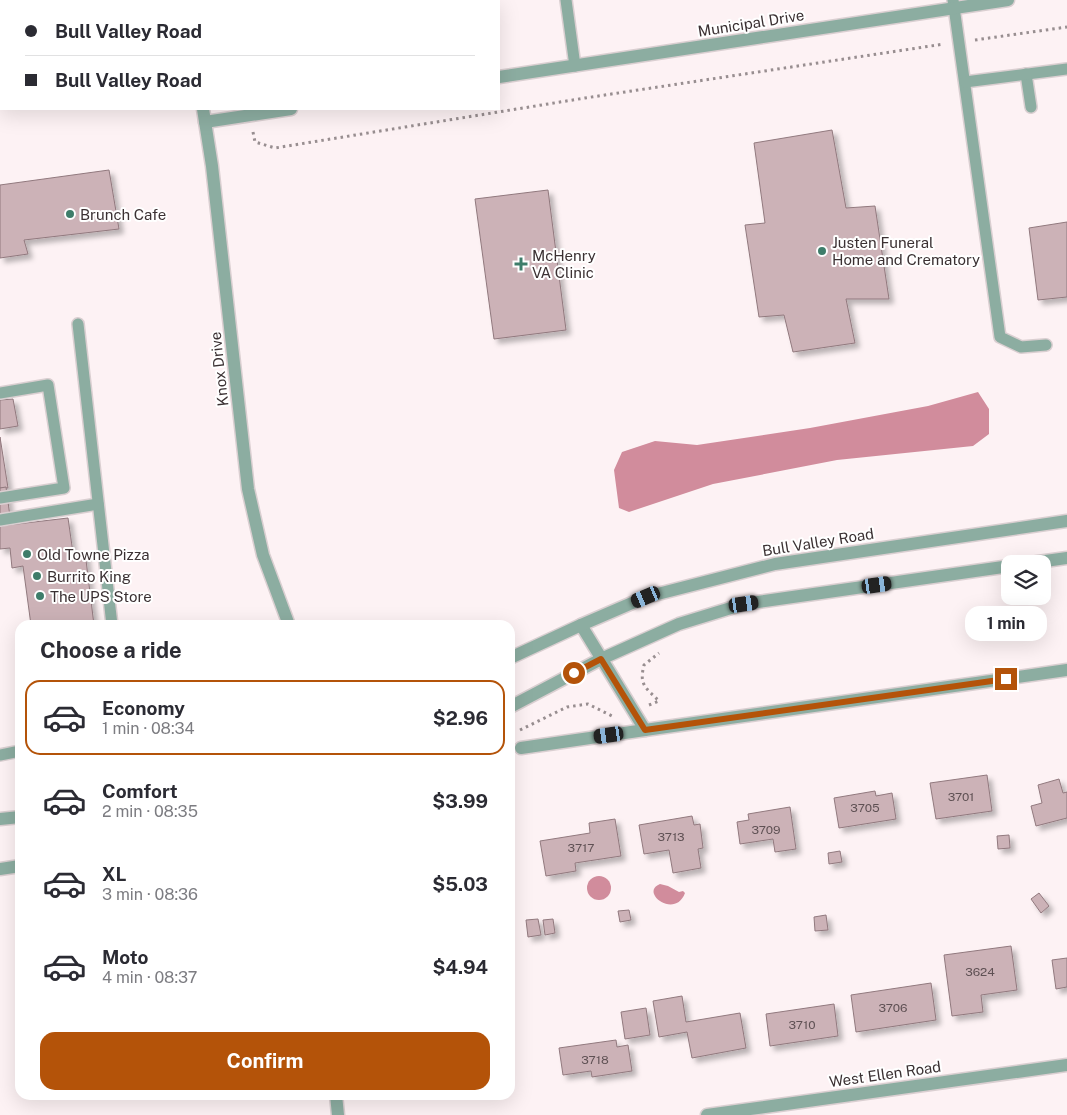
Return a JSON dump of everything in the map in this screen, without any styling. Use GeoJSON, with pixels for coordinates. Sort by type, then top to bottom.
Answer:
{"type":"FeatureCollection","features":[{"type":"Feature","properties":{"kind":"street","name":"Municipal Drive"},"geometry":{"type":"LineString","coordinates":[[500,77],[954,4],[1008,0]]}},
{"type":"Feature","properties":{"kind":"street","name":"Knox Drive"},"geometry":{"type":"LineString","coordinates":[[203,110],[212,166],[248,490],[263,555],[289,620]]}},
{"type":"Feature","properties":{"kind":"street"},"geometry":{"type":"LineString","coordinates":[[205,122],[284,110]]}},
{"type":"Feature","properties":{"kind":"street","name":"Bull Valley Road"},"geometry":{"type":"LineString","coordinates":[[515,656],[646,597],[775,564],[1067,520]]}},
{"type":"Feature","properties":{"kind":"street"},"geometry":{"type":"LineString","coordinates":[[1051,560],[1067,558]]}},
{"type":"Feature","properties":{"kind":"street"},"geometry":{"type":"LineString","coordinates":[[515,704],[601,659],[679,624],[744,604],[1001,567]]}},
{"type":"Feature","properties":{"kind":"street"},"geometry":{"type":"LineString","coordinates":[[581,625],[645,730]]}},
{"type":"Feature","properties":{"kind":"street"},"geometry":{"type":"LineString","coordinates":[[521,748],[1067,670]]}},
{"type":"Feature","properties":{"kind":"street"},"geometry":{"type":"LineString","coordinates":[[0,819],[15,817]]}},
{"type":"Feature","properties":{"kind":"street"},"geometry":{"type":"LineString","coordinates":[[0,869],[15,867]]}},
{"type":"Feature","properties":{"kind":"street","name":"West Ellen Road"},"geometry":{"type":"LineString","coordinates":[[707,1115],[1067,1065]]}},
{"type":"Feature","properties":{"kind":"street"},"geometry":{"type":"LineString","coordinates":[[336,1100],[338,1115]]}},
{"type":"Feature","properties":{"kind":"lane"},"geometry":{"type":"LineString","coordinates":[[566,0],[576,66]]}},
{"type":"Feature","properties":{"kind":"lane"},"geometry":{"type":"LineString","coordinates":[[954,4],[1000,337],[1022,347],[1046,344]]}},
{"type":"Feature","properties":{"kind":"lane"},"geometry":{"type":"LineString","coordinates":[[965,82],[1067,69]]}},
{"type":"Feature","properties":{"kind":"lane"},"geometry":{"type":"LineString","coordinates":[[1026,74],[1031,107]]}},
{"type":"Feature","properties":{"kind":"lane"},"geometry":{"type":"LineString","coordinates":[[78,324],[111,620]]}},
{"type":"Feature","properties":{"kind":"lane"},"geometry":{"type":"LineString","coordinates":[[0,393],[48,385],[64,488],[0,498]]}},
{"type":"Feature","properties":{"kind":"lane"},"geometry":{"type":"LineString","coordinates":[[0,520],[98,504]]}},
{"type":"Feature","properties":{"kind":"lane"},"geometry":{"type":"LineString","coordinates":[[0,755],[15,752]]}},
{"type":"Feature","properties":{"kind":"path"},"geometry":{"type":"LineString","coordinates":[[250,115],[255,142],[275,148],[585,98],[1067,27]]}},
{"type":"Feature","properties":{"kind":"path"},"geometry":{"type":"LineString","coordinates":[[518,730],[567,707],[588,704],[612,716],[634,711],[659,700],[643,685],[641,676],[644,665],[664,649]]}},
{"type":"Feature","properties":{"kind":"shaded area"},"geometry":{"type":"Polygon","coordinates":[[[978,392],[989,409],[989,434],[973,446],[837,460],[713,484],[629,512],[619,508],[614,470],[622,452],[655,441],[697,445],[810,428],[928,406],[978,392]]]}},
{"type":"Feature","properties":{"kind":"shaded area"},"geometry":{"type":"Polygon","coordinates":[[[599,876],[607,880],[611,888],[607,896],[599,900],[591,896],[587,888],[591,880],[599,876]]]}},
{"type":"Feature","properties":{"kind":"shaded area"},"geometry":{"type":"Polygon","coordinates":[[[660,884],[685,893],[680,901],[674,904],[661,902],[654,893],[655,888],[660,884]]]}},
{"type":"Feature","properties":{"kind":"building"},"geometry":{"type":"Polygon","coordinates":[[[832,130],[846,208],[875,206],[889,299],[846,299],[855,343],[793,352],[784,315],[759,317],[745,225],[765,223],[754,143],[832,130]]]}},
{"type":"Feature","properties":{"kind":"building"},"geometry":{"type":"Polygon","coordinates":[[[109,170],[119,229],[24,240],[28,254],[0,258],[0,185],[109,170]]]}},
{"type":"Feature","properties":{"kind":"building","name":"McHenry VA Clinic"},"geometry":{"type":"Polygon","coordinates":[[[548,190],[566,330],[494,339],[475,199],[548,190]]]}},
{"type":"Feature","properties":{"kind":"building"},"geometry":{"type":"Polygon","coordinates":[[[1067,222],[1067,297],[1038,300],[1029,228],[1067,222]]]}},
{"type":"Feature","properties":{"kind":"building"},"geometry":{"type":"Polygon","coordinates":[[[13,399],[18,426],[0,429],[0,400],[13,399]]]}},
{"type":"Feature","properties":{"kind":"building"},"geometry":{"type":"Polygon","coordinates":[[[0,437],[8,488],[0,488],[0,437]]]}},
{"type":"Feature","properties":{"kind":"building"},"geometry":{"type":"Polygon","coordinates":[[[6,487],[11,524],[0,526],[0,488],[6,487]]]}},
{"type":"Feature","properties":{"kind":"building"},"geometry":{"type":"Polygon","coordinates":[[[68,518],[73,553],[85,552],[93,620],[30,620],[23,566],[12,568],[10,548],[0,549],[0,526],[68,518]]]}},
{"type":"Feature","properties":{"kind":"building"},"geometry":{"type":"Polygon","coordinates":[[[987,775],[992,811],[936,819],[930,783],[987,775]]]}},
{"type":"Feature","properties":{"kind":"building"},"geometry":{"type":"Polygon","coordinates":[[[1059,779],[1063,793],[1067,792],[1067,818],[1036,826],[1031,806],[1042,803],[1038,785],[1059,779]]]}},
{"type":"Feature","properties":{"kind":"building"},"geometry":{"type":"Polygon","coordinates":[[[875,791],[876,796],[892,793],[896,819],[839,828],[834,798],[875,791]]]}},
{"type":"Feature","properties":{"kind":"building"},"geometry":{"type":"Polygon","coordinates":[[[790,807],[796,849],[775,852],[773,839],[740,844],[737,822],[749,820],[748,814],[790,807]]]}},
{"type":"Feature","properties":{"kind":"building"},"geometry":{"type":"Polygon","coordinates":[[[692,816],[694,825],[700,824],[703,848],[698,849],[701,868],[673,873],[669,850],[644,854],[639,825],[692,816]]]}},
{"type":"Feature","properties":{"kind":"building"},"geometry":{"type":"Polygon","coordinates":[[[615,819],[621,856],[575,863],[576,871],[546,876],[540,841],[590,833],[589,823],[615,819]]]}},
{"type":"Feature","properties":{"kind":"building"},"geometry":{"type":"Polygon","coordinates":[[[1009,835],[1010,848],[998,849],[997,836],[1009,835]]]}},
{"type":"Feature","properties":{"kind":"building"},"geometry":{"type":"Polygon","coordinates":[[[840,851],[842,862],[829,864],[828,853],[840,851]]]}},
{"type":"Feature","properties":{"kind":"building"},"geometry":{"type":"Polygon","coordinates":[[[1039,893],[1049,906],[1041,913],[1031,899],[1039,893]]]}},
{"type":"Feature","properties":{"kind":"building"},"geometry":{"type":"Polygon","coordinates":[[[629,910],[631,920],[620,922],[618,911],[629,910]]]}},
{"type":"Feature","properties":{"kind":"building"},"geometry":{"type":"Polygon","coordinates":[[[826,915],[828,930],[815,931],[814,917],[826,915]]]}},
{"type":"Feature","properties":{"kind":"building"},"geometry":{"type":"Polygon","coordinates":[[[538,919],[541,935],[528,937],[526,920],[538,919]]]}},
{"type":"Feature","properties":{"kind":"building"},"geometry":{"type":"Polygon","coordinates":[[[553,919],[555,933],[545,935],[543,920],[553,919]]]}},
{"type":"Feature","properties":{"kind":"building"},"geometry":{"type":"Polygon","coordinates":[[[1011,946],[1017,990],[981,995],[983,1012],[952,1016],[944,955],[1011,946]]]}},
{"type":"Feature","properties":{"kind":"building"},"geometry":{"type":"Polygon","coordinates":[[[1067,958],[1067,987],[1056,989],[1052,960],[1067,958]]]}},
{"type":"Feature","properties":{"kind":"building"},"geometry":{"type":"Polygon","coordinates":[[[931,983],[936,1020],[856,1032],[851,995],[931,983]]]}},
{"type":"Feature","properties":{"kind":"building"},"geometry":{"type":"Polygon","coordinates":[[[682,996],[686,1022],[740,1013],[746,1048],[692,1058],[687,1032],[659,1037],[653,1001],[682,996]]]}},
{"type":"Feature","properties":{"kind":"building"},"geometry":{"type":"Polygon","coordinates":[[[834,1004],[838,1036],[770,1046],[766,1014],[834,1004]]]}},
{"type":"Feature","properties":{"kind":"building"},"geometry":{"type":"Polygon","coordinates":[[[646,1008],[650,1035],[625,1039],[621,1012],[646,1008]]]}},
{"type":"Feature","properties":{"kind":"building"},"geometry":{"type":"Polygon","coordinates":[[[616,1040],[617,1047],[628,1045],[632,1071],[592,1077],[591,1071],[563,1075],[559,1048],[616,1040]]]}},
{"type":"Feature","properties":{"kind":"place","name":"Brunch Cafe"},"geometry":{"type":"Point","coordinates":[70,214]}},
{"type":"Feature","properties":{"kind":"place","name":"Justen Funeral Home and Crematory"},"geometry":{"type":"Point","coordinates":[822,251]}},
{"type":"Feature","properties":{"kind":"place","name":"McHenry VA Clinic"},"geometry":{"type":"Point","coordinates":[521,264]}},
{"type":"Feature","properties":{"kind":"place","name":"Old Towne Pizza"},"geometry":{"type":"Point","coordinates":[27,554]}},
{"type":"Feature","properties":{"kind":"place","name":"Burrito King"},"geometry":{"type":"Point","coordinates":[37,576]}},
{"type":"Feature","properties":{"kind":"place","name":"The UPS Store"},"geometry":{"type":"Point","coordinates":[40,596]}},
{"type":"Feature","properties":{"kind":"route"},"geometry":{"type":"LineString","coordinates":[[574,673],[601,659],[645,730],[1006,679]]}}]}
